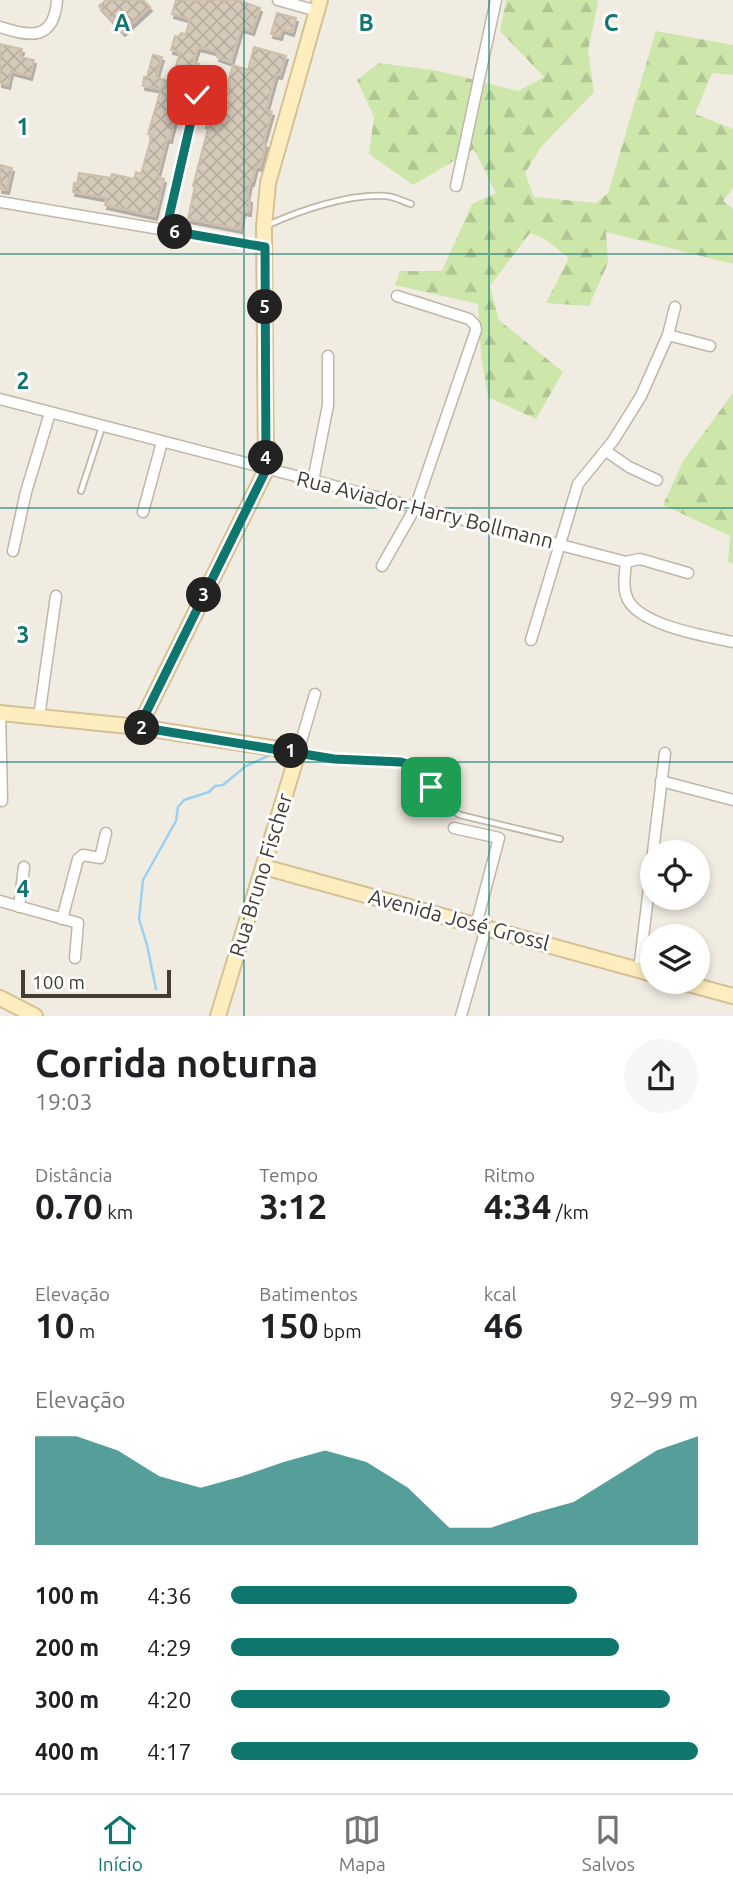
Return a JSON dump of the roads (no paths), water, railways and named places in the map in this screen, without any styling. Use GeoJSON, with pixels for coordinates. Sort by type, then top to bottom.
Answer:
{"type":"FeatureCollection","features":[{"type":"Feature","properties":{"kind":"street"},"geometry":{"type":"LineString","coordinates":[[0,27],[21,34],[39,34],[53,20],[57,0]]}},
{"type":"Feature","properties":{"kind":"street"},"geometry":{"type":"LineString","coordinates":[[139,727],[266,470],[264,227],[271,166],[318,6],[278,0]]}},
{"type":"Feature","properties":{"kind":"street"},"geometry":{"type":"LineString","coordinates":[[456,186],[496,0]]}},
{"type":"Feature","properties":{"kind":"street"},"geometry":{"type":"LineString","coordinates":[[166,230],[197,95]]}},
{"type":"Feature","properties":{"kind":"street"},"geometry":{"type":"LineString","coordinates":[[0,202],[265,247]]}},
{"type":"Feature","properties":{"kind":"street"},"geometry":{"type":"LineString","coordinates":[[382,566],[415,508],[476,330],[469,319],[397,296]]}},
{"type":"Feature","properties":{"kind":"street"},"geometry":{"type":"LineString","coordinates":[[531,640],[579,484],[606,451],[641,396],[668,335],[675,307]]}},
{"type":"Feature","properties":{"kind":"street"},"geometry":{"type":"LineString","coordinates":[[668,335],[710,346]]}},
{"type":"Feature","properties":{"kind":"street"},"geometry":{"type":"LineString","coordinates":[[313,481],[328,405],[328,356]]}},
{"type":"Feature","properties":{"kind":"street","name":"Rua Aviador Harry Bollmann"},"geometry":{"type":"LineString","coordinates":[[0,400],[625,562],[639,559],[688,572]]}},
{"type":"Feature","properties":{"kind":"street"},"geometry":{"type":"LineString","coordinates":[[13,551],[26,492],[50,412]]}},
{"type":"Feature","properties":{"kind":"street"},"geometry":{"type":"LineString","coordinates":[[144,512],[162,442]]}},
{"type":"Feature","properties":{"kind":"street"},"geometry":{"type":"LineString","coordinates":[[606,451],[629,467],[657,480]]}},
{"type":"Feature","properties":{"kind":"street"},"geometry":{"type":"LineString","coordinates":[[625,562],[626,596],[641,613],[671,626],[733,642]]}},
{"type":"Feature","properties":{"kind":"street"},"geometry":{"type":"LineString","coordinates":[[39,717],[56,596]]}},
{"type":"Feature","properties":{"kind":"street","name":"Rua Bruno Fischer"},"geometry":{"type":"LineString","coordinates":[[218,1016],[315,694]]}},
{"type":"Feature","properties":{"kind":"street"},"geometry":{"type":"LineString","coordinates":[[2,802],[0,713],[139,727],[298,752]]}},
{"type":"Feature","properties":{"kind":"street"},"geometry":{"type":"LineString","coordinates":[[655,840],[665,753]]}},
{"type":"Feature","properties":{"kind":"street"},"geometry":{"type":"LineString","coordinates":[[661,780],[733,800]]}},
{"type":"Feature","properties":{"kind":"street"},"geometry":{"type":"LineString","coordinates":[[454,828],[499,838],[461,1016]]}},
{"type":"Feature","properties":{"kind":"street"},"geometry":{"type":"LineString","coordinates":[[62,919],[78,859],[83,855],[100,858],[106,833]]}},
{"type":"Feature","properties":{"kind":"street"},"geometry":{"type":"LineString","coordinates":[[19,907],[24,867]]}},
{"type":"Feature","properties":{"kind":"street","name":"Avenida José Grossl"},"geometry":{"type":"LineString","coordinates":[[264,867],[640,970]]}},
{"type":"Feature","properties":{"kind":"street"},"geometry":{"type":"LineString","coordinates":[[0,901],[78,923],[75,958]]}},
{"type":"Feature","properties":{"kind":"street"},"geometry":{"type":"LineString","coordinates":[[710,990],[733,996]]}},
{"type":"Feature","properties":{"kind":"street"},"geometry":{"type":"LineString","coordinates":[[2,1003],[36,1016]]}},
{"type":"Feature","properties":{"kind":"lane"},"geometry":{"type":"LineString","coordinates":[[264,227],[326,204],[360,198],[387,196],[411,204]]}},
{"type":"Feature","properties":{"kind":"lane"},"geometry":{"type":"LineString","coordinates":[[80,491],[103,426]]}},
{"type":"Feature","properties":{"kind":"lane"},"geometry":{"type":"LineString","coordinates":[[298,752],[334,759],[401,762],[413,766],[444,805],[460,815],[560,839]]}},
{"type":"Feature","properties":{"kind":"lane"},"geometry":{"type":"LineString","coordinates":[[499,838],[502,825]]}},
{"type":"Feature","properties":{"kind":"waterway"},"geometry":{"type":"LineString","coordinates":[[156,989],[139,919],[143,880],[176,821],[178,807],[184,800],[223,785],[246,766],[270,755]]}}]}
